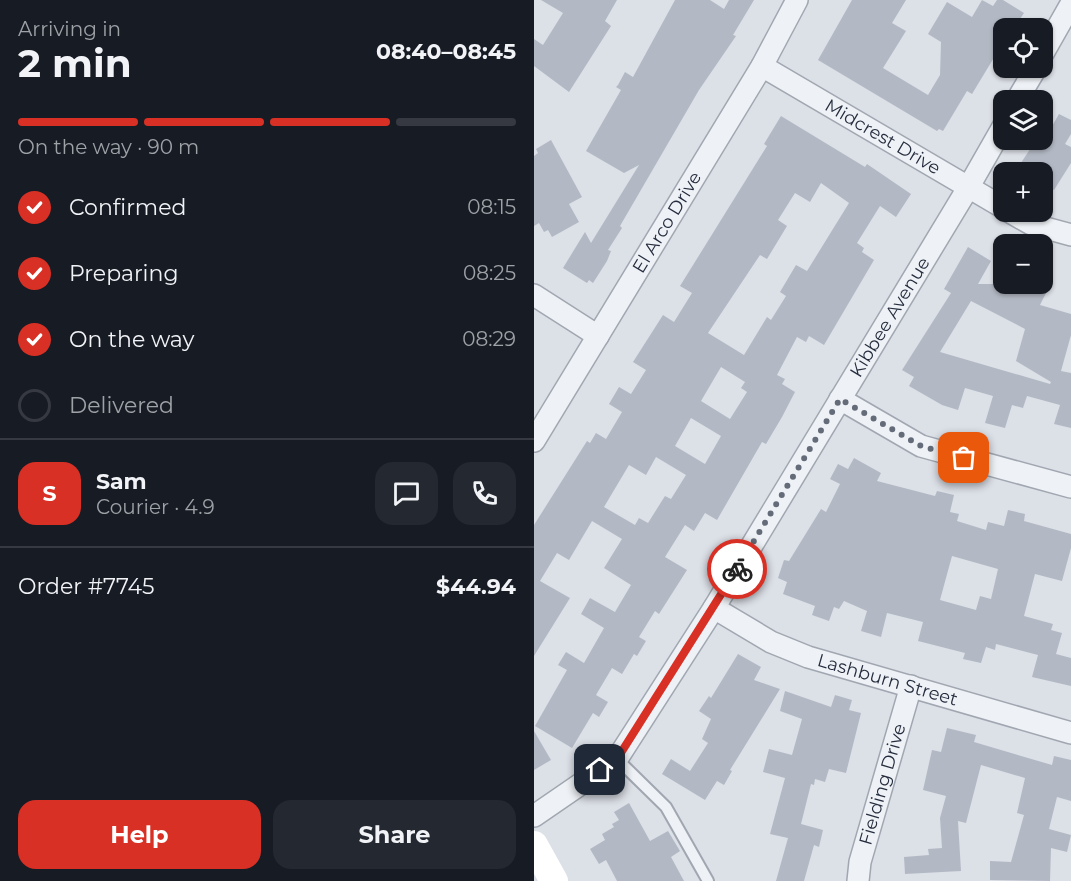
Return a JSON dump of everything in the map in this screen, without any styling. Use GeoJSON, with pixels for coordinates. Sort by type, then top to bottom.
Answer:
{"type":"FeatureCollection","features":[{"type":"Feature","properties":{"kind":"main road"},"geometry":{"type":"LineString","coordinates":[[534,845],[554,881]]}},
{"type":"Feature","properties":{"kind":"street","name":"El Arco Drive"},"geometry":{"type":"LineString","coordinates":[[534,441],[762,66],[798,0]]}},
{"type":"Feature","properties":{"kind":"street"},"geometry":{"type":"LineString","coordinates":[[1053,36],[1071,4]]}},
{"type":"Feature","properties":{"kind":"street","name":"Midcrest Drive"},"geometry":{"type":"LineString","coordinates":[[762,66],[993,202]]}},
{"type":"Feature","properties":{"kind":"street","name":"Kibbee Avenue"},"geometry":{"type":"LineString","coordinates":[[534,816],[617,759],[714,608],[993,144]]}},
{"type":"Feature","properties":{"kind":"street"},"geometry":{"type":"LineString","coordinates":[[1028,222],[1071,235]]}},
{"type":"Feature","properties":{"kind":"street"},"geometry":{"type":"LineString","coordinates":[[534,295],[598,336]]}},
{"type":"Feature","properties":{"kind":"street"},"geometry":{"type":"LineString","coordinates":[[840,399],[921,446],[1071,487]]}},
{"type":"Feature","properties":{"kind":"street","name":"Lashburn Street"},"geometry":{"type":"LineString","coordinates":[[714,608],[771,642],[808,657],[1071,733]]}},
{"type":"Feature","properties":{"kind":"street","name":"Fielding Drive"},"geometry":{"type":"LineString","coordinates":[[858,881],[860,862],[911,686]]}},
{"type":"Feature","properties":{"kind":"lane"},"geometry":{"type":"LineString","coordinates":[[617,759],[666,807],[708,881]]}},
{"type":"Feature","properties":{"kind":"building"},"geometry":{"type":"Polygon","coordinates":[[[541,0],[617,0],[605,21],[611,26],[569,92],[534,66],[534,39],[543,45],[563,13],[541,0]]]}},
{"type":"Feature","properties":{"kind":"building"},"geometry":{"type":"Polygon","coordinates":[[[675,0],[710,0],[724,9],[729,0],[754,0],[733,35],[736,36],[699,90],[620,226],[622,228],[608,250],[611,251],[607,261],[593,283],[589,280],[587,283],[563,268],[585,232],[591,243],[639,165],[624,173],[586,151],[621,90],[616,87],[625,72],[633,77],[675,0]]]}},
{"type":"Feature","properties":{"kind":"building"},"geometry":{"type":"Polygon","coordinates":[[[852,0],[906,0],[892,23],[906,31],[883,68],[928,95],[940,75],[941,42],[928,34],[947,2],[972,17],[982,0],[993,6],[997,0],[1003,0],[1024,13],[1021,18],[993,18],[993,59],[972,94],[967,91],[943,131],[939,129],[937,131],[818,60],[852,0]]]}},
{"type":"Feature","properties":{"kind":"building"},"geometry":{"type":"Polygon","coordinates":[[[1059,114],[1071,120],[1071,134],[1065,144],[1071,147],[1071,163],[1054,190],[1053,162],[1022,162],[1029,150],[1053,150],[1053,124],[1059,114]]]}},
{"type":"Feature","properties":{"kind":"building"},"geometry":{"type":"Polygon","coordinates":[[[781,116],[865,167],[867,164],[911,194],[896,217],[880,206],[857,243],[864,248],[862,252],[874,260],[824,345],[809,336],[806,342],[797,337],[777,375],[785,379],[782,384],[795,392],[782,417],[766,444],[762,442],[717,520],[705,513],[694,531],[685,525],[665,557],[687,570],[659,614],[655,611],[639,637],[646,641],[637,656],[634,654],[622,674],[612,668],[596,695],[608,702],[599,717],[593,713],[572,748],[535,726],[567,670],[558,665],[566,652],[584,663],[604,628],[581,614],[590,598],[615,612],[631,585],[604,568],[622,539],[592,521],[569,560],[557,553],[540,581],[570,598],[534,656],[534,525],[587,441],[590,443],[596,433],[606,439],[622,412],[609,404],[619,387],[631,394],[646,370],[633,362],[663,315],[674,322],[692,293],[680,286],[767,146],[764,144],[781,116]],[[821,183],[810,202],[795,193],[778,220],[787,226],[767,259],[760,255],[708,333],[744,355],[767,317],[771,320],[786,296],[780,292],[796,265],[807,271],[849,203],[821,183]],[[721,367],[701,401],[730,419],[747,392],[741,388],[745,382],[721,367]],[[691,418],[675,446],[705,464],[721,436],[691,418]],[[656,457],[646,475],[629,465],[604,507],[635,525],[639,518],[648,523],[665,496],[671,499],[686,475],[656,457]]]}},
{"type":"Feature","properties":{"kind":"building"},"geometry":{"type":"Polygon","coordinates":[[[551,140],[582,197],[569,204],[579,222],[552,237],[548,230],[544,232],[539,223],[534,226],[534,156],[538,153],[536,149],[551,140]]]}},
{"type":"Feature","properties":{"kind":"building"},"geometry":{"type":"Polygon","coordinates":[[[968,247],[991,261],[978,284],[993,284],[993,294],[1046,294],[1040,305],[1071,314],[1071,335],[1061,371],[1071,373],[1071,428],[1054,424],[1060,405],[1027,396],[1023,408],[1012,405],[1005,428],[985,423],[993,396],[965,388],[958,410],[942,405],[909,386],[914,377],[902,370],[951,293],[944,289],[968,247]],[[971,301],[940,352],[1050,384],[1051,382],[1016,361],[1025,329],[971,301]]]}},
{"type":"Feature","properties":{"kind":"building"},"geometry":{"type":"Polygon","coordinates":[[[854,458],[881,473],[877,481],[935,496],[937,491],[954,495],[950,512],[959,514],[957,521],[986,530],[988,522],[1004,526],[1008,510],[1025,514],[1024,521],[1071,534],[1071,548],[1062,581],[1035,574],[1024,616],[1053,624],[1051,630],[1062,633],[1056,654],[1071,658],[1071,686],[1032,677],[1038,655],[996,644],[995,650],[986,647],[981,663],[963,659],[965,653],[918,641],[923,622],[887,613],[881,637],[861,631],[867,611],[844,601],[839,609],[834,607],[829,621],[812,615],[815,606],[783,594],[787,582],[778,578],[784,560],[789,561],[821,509],[826,512],[840,484],[830,479],[838,464],[848,469],[854,458]],[[952,556],[940,600],[976,610],[980,596],[991,599],[998,569],[952,556]]]}},
{"type":"Feature","properties":{"kind":"building"},"geometry":{"type":"Polygon","coordinates":[[[738,654],[761,667],[754,680],[780,689],[730,770],[732,771],[724,785],[717,781],[705,800],[662,774],[671,759],[690,771],[708,743],[702,739],[711,719],[699,711],[709,696],[711,698],[738,654]]]}},
{"type":"Feature","properties":{"kind":"building"},"geometry":{"type":"Polygon","coordinates":[[[785,691],[831,707],[835,695],[852,700],[849,710],[861,713],[846,773],[829,769],[825,782],[815,779],[814,785],[811,784],[801,824],[823,830],[819,847],[814,845],[804,881],[776,881],[788,838],[770,834],[785,778],[763,772],[769,749],[792,755],[802,719],[780,711],[785,691]]]}},
{"type":"Feature","properties":{"kind":"building"},"geometry":{"type":"Polygon","coordinates":[[[947,728],[976,735],[974,742],[1052,765],[1054,756],[1071,760],[1071,801],[1057,797],[1049,829],[1071,835],[1067,852],[1051,848],[1050,881],[990,880],[990,861],[1011,862],[1024,815],[1017,813],[1025,778],[981,765],[966,823],[958,821],[961,871],[905,874],[904,857],[929,855],[928,849],[942,848],[940,818],[946,796],[923,790],[932,750],[941,752],[947,728]]]}},
{"type":"Feature","properties":{"kind":"building"},"geometry":{"type":"Polygon","coordinates":[[[534,731],[551,760],[534,770],[534,731]]]}},
{"type":"Feature","properties":{"kind":"building"},"geometry":{"type":"Polygon","coordinates":[[[629,803],[650,841],[668,831],[680,851],[671,857],[684,881],[617,881],[606,860],[599,864],[590,849],[605,840],[602,834],[614,827],[612,824],[619,820],[614,812],[629,803]]]}},
{"type":"Feature","properties":{"kind":"way so far"},"geometry":{"type":"LineString","coordinates":[[737,569],[840,399],[921,446],[964,458]]}},
{"type":"Feature","properties":{"kind":"route"},"geometry":{"type":"LineString","coordinates":[[600,770],[617,759],[737,569]]}}]}
